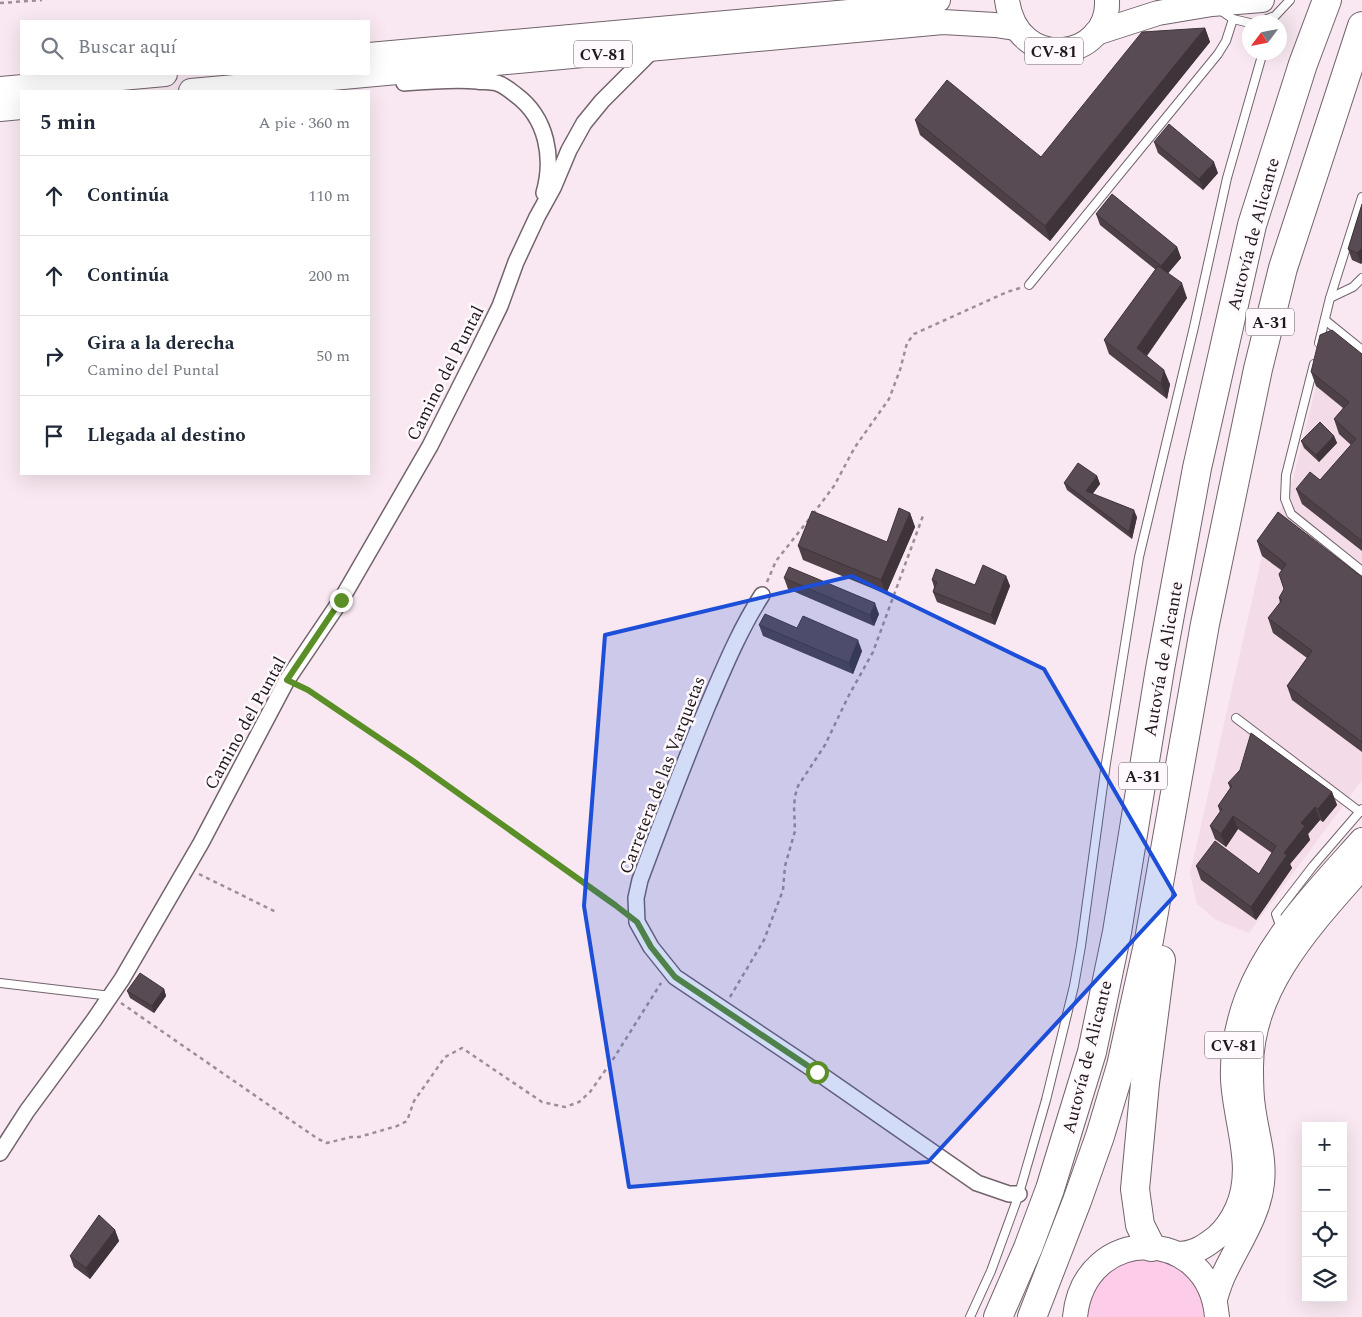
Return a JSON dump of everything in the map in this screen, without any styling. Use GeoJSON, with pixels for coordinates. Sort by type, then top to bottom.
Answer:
{"type":"FeatureCollection","features":[{"type":"Feature","properties":{"kind":"highway","name":"Autovía de Alicante"},"geometry":{"type":"LineString","coordinates":[[998,1317],[1028,1248],[1050,1189],[1092,1052],[1117,932],[1160,669],[1197,468],[1252,225],[1303,64],[1325,4]]}},
{"type":"Feature","properties":{"kind":"highway","name":"Autovía de Alicante"},"geometry":{"type":"LineString","coordinates":[[1032,1317],[1077,1201],[1100,1136],[1121,1066],[1149,940],[1205,624],[1258,369],[1283,268],[1362,26]]}},
{"type":"Feature","properties":{"kind":"highway"},"geometry":{"type":"LineString","coordinates":[[1164,1250],[1140,1225],[1135,1189],[1145,1083],[1171,889],[1166,850]]}},
{"type":"Feature","properties":{"kind":"main road","name":"CV-81"},"geometry":{"type":"LineString","coordinates":[[370,55],[860,6],[938,0]]}},
{"type":"Feature","properties":{"kind":"main road","name":"CV-81"},"geometry":{"type":"LineString","coordinates":[[1007,0],[1009,14],[1015,28],[1026,40],[1039,48],[1054,51],[1070,50],[1084,43],[1096,33],[1104,20],[1108,6],[1107,0]]}},
{"type":"Feature","properties":{"kind":"main road","name":"CV-81"},"geometry":{"type":"LineString","coordinates":[[1096,33],[1158,13],[1212,4],[1270,13]]}},
{"type":"Feature","properties":{"kind":"main road","name":"CV-81"},"geometry":{"type":"LineString","coordinates":[[203,90],[943,22],[1015,28]]}},
{"type":"Feature","properties":{"kind":"main road"},"geometry":{"type":"LineString","coordinates":[[0,89],[154,75]]}},
{"type":"Feature","properties":{"kind":"main road"},"geometry":{"type":"LineString","coordinates":[[0,109],[20,107]]}},
{"type":"Feature","properties":{"kind":"main road","name":"CV-81"},"geometry":{"type":"LineString","coordinates":[[1075,1317],[1082,1287],[1091,1273],[1103,1261],[1118,1252],[1134,1248],[1194,1252],[1205,1247],[1229,1225],[1240,1202],[1245,1173],[1233,1079],[1233,1054],[1236,1030],[1257,976],[1284,935],[1305,905],[1362,840]]}},
{"type":"Feature","properties":{"kind":"main road","name":"CV-81"},"geometry":{"type":"LineString","coordinates":[[1216,1308],[1225,1273],[1252,1218],[1262,1184],[1262,1154],[1253,1107],[1251,1067],[1255,1030],[1260,1014],[1266,997],[1286,962],[1321,914],[1362,867]]}},
{"type":"Feature","properties":{"kind":"main road","name":"CV-81"},"geometry":{"type":"LineString","coordinates":[[1164,1250],[1190,1262],[1200,1272],[1209,1284],[1216,1308]]}},
{"type":"Feature","properties":{"kind":"street","name":"Camino del Puntal"},"geometry":{"type":"LineString","coordinates":[[0,1153],[27,1111],[111,996],[186,869],[287,680],[341,600],[430,446],[500,306],[516,262],[553,188],[569,150],[584,123],[602,101],[654,49]]}},
{"type":"Feature","properties":{"kind":"street","name":"Camino del Puntal"},"geometry":{"type":"LineString","coordinates":[[318,80],[359,86],[452,80],[497,83],[511,91],[524,101],[533,112],[542,127],[547,145],[548,176],[537,217]]}},
{"type":"Feature","properties":{"kind":"street","name":"Carretera de las Varquetas"},"geometry":{"type":"LineString","coordinates":[[762,595],[748,616],[733,648],[681,769],[640,880],[636,898],[637,922],[651,947],[669,972],[675,977],[817,1072],[977,1183],[1009,1194],[1019,1194]]}},
{"type":"Feature","properties":{"kind":"lane"},"geometry":{"type":"LineString","coordinates":[[1270,13],[1290,0]]}},
{"type":"Feature","properties":{"kind":"lane"},"geometry":{"type":"LineString","coordinates":[[1212,4],[1233,19],[1242,21]]}},
{"type":"Feature","properties":{"kind":"lane"},"geometry":{"type":"LineString","coordinates":[[1029,285],[1222,48],[1233,19]]}},
{"type":"Feature","properties":{"kind":"lane"},"geometry":{"type":"LineString","coordinates":[[970,1317],[991,1271],[1019,1194],[1046,1100],[1077,970],[1106,763],[1139,557],[1194,327],[1227,178],[1261,60]]}},
{"type":"Feature","properties":{"kind":"lane"},"geometry":{"type":"LineString","coordinates":[[1318,348],[1330,298],[1362,197]]}},
{"type":"Feature","properties":{"kind":"lane"},"geometry":{"type":"LineString","coordinates":[[1330,298],[1353,287],[1362,278]]}},
{"type":"Feature","properties":{"kind":"lane"},"geometry":{"type":"LineString","coordinates":[[1325,320],[1362,350]]}},
{"type":"Feature","properties":{"kind":"lane"},"geometry":{"type":"LineString","coordinates":[[1315,358],[1286,475],[1285,499],[1291,514],[1362,571]]}},
{"type":"Feature","properties":{"kind":"lane"},"geometry":{"type":"LineString","coordinates":[[1236,718],[1361,810],[1313,866],[1276,914],[1284,935]]}},
{"type":"Feature","properties":{"kind":"lane"},"geometry":{"type":"LineString","coordinates":[[0,983],[111,996]]}},
{"type":"Feature","properties":{"kind":"path"},"geometry":{"type":"LineString","coordinates":[[0,3],[42,0]]}},
{"type":"Feature","properties":{"kind":"path"},"geometry":{"type":"LineString","coordinates":[[762,595],[776,562],[834,486],[854,446],[889,399],[900,370],[907,343],[914,334],[1007,292],[1029,285]]}},
{"type":"Feature","properties":{"kind":"path"},"geometry":{"type":"LineString","coordinates":[[722,1009],[764,940],[781,896],[785,866],[795,831],[794,807],[798,786],[825,745],[848,697],[873,652],[924,512]]}},
{"type":"Feature","properties":{"kind":"path"},"geometry":{"type":"LineString","coordinates":[[287,680],[308,690],[413,761],[637,922]]}},
{"type":"Feature","properties":{"kind":"path"},"geometry":{"type":"LineString","coordinates":[[186,869],[210,878],[276,912]]}},
{"type":"Feature","properties":{"kind":"path"},"geometry":{"type":"LineString","coordinates":[[111,996],[318,1139],[327,1143],[351,1137],[359,1138],[407,1121],[414,1101],[445,1057],[462,1048],[542,1102],[564,1107],[579,1102],[590,1092],[612,1061],[669,972]]}},
{"type":"Feature","properties":{"kind":"highlighted area"},"geometry":{"type":"Polygon","coordinates":[[[852,576],[1044,669],[1175,895],[928,1162],[629,1187],[584,906],[605,635],[852,576]]]}},
{"type":"Feature","properties":{"kind":"shaded area"},"geometry":{"type":"Polygon","coordinates":[[[1325,350],[1362,363],[1362,780],[1249,933],[1216,920],[1197,904],[1190,874],[1262,556],[1293,479],[1325,350]]]}},
{"type":"Feature","properties":{"kind":"shaded area"},"geometry":{"type":"Polygon","coordinates":[[[1177,1254],[1217,1317],[1075,1317],[1103,1261],[1177,1254]]]}},
{"type":"Feature","properties":{"kind":"building"},"geometry":{"type":"Polygon","coordinates":[[[1205,28],[1045,226],[915,120],[947,80],[1041,157],[1142,32],[1205,28]]]}},
{"type":"Feature","properties":{"kind":"building"},"geometry":{"type":"Polygon","coordinates":[[[1169,124],[1214,162],[1199,179],[1154,142],[1169,124]]]}},
{"type":"Feature","properties":{"kind":"building"},"geometry":{"type":"Polygon","coordinates":[[[1112,194],[1177,247],[1161,266],[1096,214],[1112,194]]]}},
{"type":"Feature","properties":{"kind":"building"},"geometry":{"type":"Polygon","coordinates":[[[1362,204],[1362,248],[1357,253],[1348,249],[1362,204]]]}},
{"type":"Feature","properties":{"kind":"building"},"geometry":{"type":"Polygon","coordinates":[[[1158,266],[1182,283],[1137,348],[1164,370],[1161,384],[1104,340],[1158,266]]]}},
{"type":"Feature","properties":{"kind":"building"},"geometry":{"type":"Polygon","coordinates":[[[1332,330],[1362,354],[1362,541],[1296,489],[1310,472],[1320,480],[1356,439],[1334,419],[1349,402],[1311,372],[1320,335],[1332,330]]]}},
{"type":"Feature","properties":{"kind":"building"},"geometry":{"type":"Polygon","coordinates":[[[1320,422],[1334,436],[1316,455],[1301,441],[1320,422]]]}},
{"type":"Feature","properties":{"kind":"building"},"geometry":{"type":"Polygon","coordinates":[[[1078,463],[1097,476],[1086,491],[1134,510],[1129,532],[1064,483],[1078,463]]]}},
{"type":"Feature","properties":{"kind":"building"},"geometry":{"type":"Polygon","coordinates":[[[899,508],[910,513],[881,580],[798,546],[812,511],[887,542],[899,508]]]}},
{"type":"Feature","properties":{"kind":"building"},"geometry":{"type":"Polygon","coordinates":[[[1278,512],[1362,577],[1362,742],[1287,686],[1312,651],[1268,618],[1282,600],[1279,598],[1284,589],[1279,574],[1286,564],[1257,541],[1278,512]]]}},
{"type":"Feature","properties":{"kind":"building"},"geometry":{"type":"Polygon","coordinates":[[[983,565],[1006,576],[991,615],[933,592],[937,582],[932,580],[936,569],[975,585],[983,565]]]}},
{"type":"Feature","properties":{"kind":"building"},"geometry":{"type":"Polygon","coordinates":[[[789,567],[875,603],[870,615],[784,578],[789,567]]]}},
{"type":"Feature","properties":{"kind":"building"},"geometry":{"type":"Polygon","coordinates":[[[765,614],[797,628],[803,616],[858,640],[849,663],[759,625],[765,614]]]}},
{"type":"Feature","properties":{"kind":"building"},"geometry":{"type":"Polygon","coordinates":[[[1251,733],[1332,792],[1318,809],[1315,807],[1301,823],[1305,826],[1284,853],[1287,855],[1251,907],[1196,866],[1215,841],[1259,874],[1276,846],[1233,816],[1221,834],[1210,826],[1222,809],[1218,806],[1232,786],[1228,783],[1240,770],[1251,733]]]}},
{"type":"Feature","properties":{"kind":"building"},"geometry":{"type":"Polygon","coordinates":[[[140,973],[164,989],[152,1006],[127,991],[140,973]]]}},
{"type":"Feature","properties":{"kind":"building"},"geometry":{"type":"Polygon","coordinates":[[[99,1215],[115,1230],[86,1268],[70,1256],[99,1215]]]}},
{"type":"Feature","properties":{"kind":"route"},"geometry":{"type":"LineString","coordinates":[[341,600],[287,680],[308,690],[413,761],[615,905],[637,922],[659,959],[675,977],[817,1072]]}}]}
